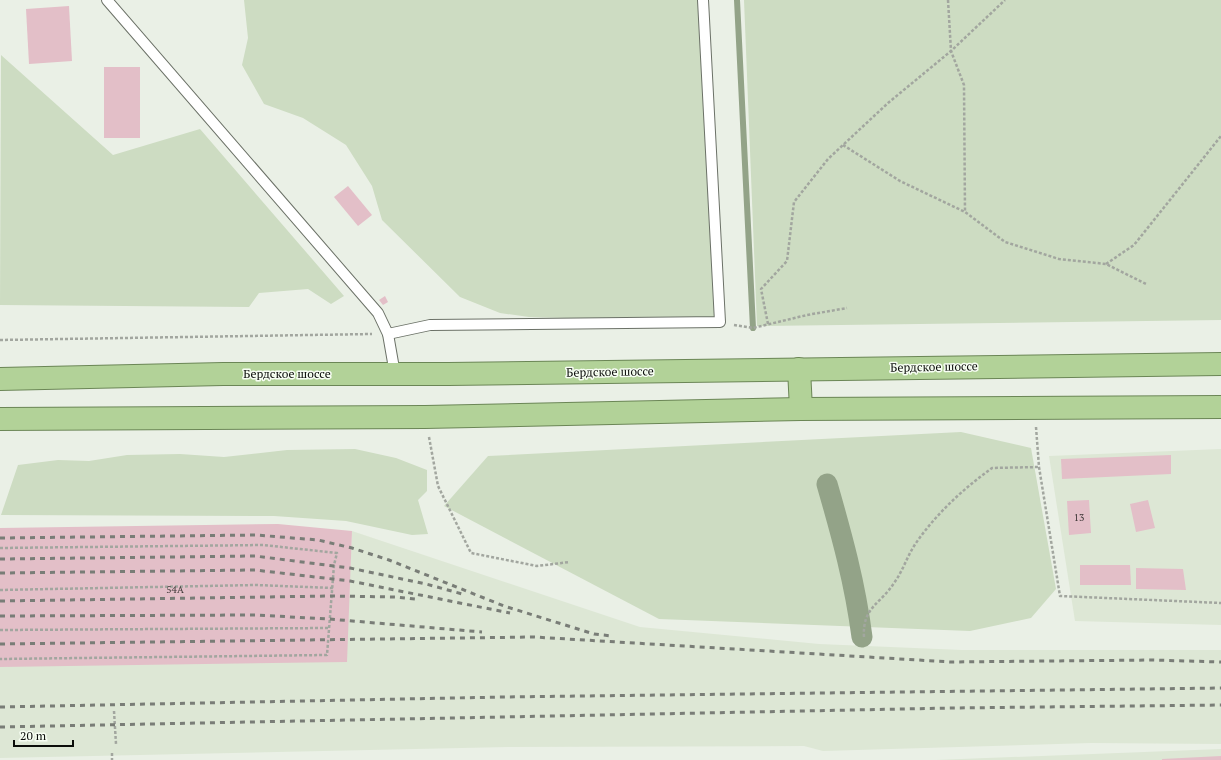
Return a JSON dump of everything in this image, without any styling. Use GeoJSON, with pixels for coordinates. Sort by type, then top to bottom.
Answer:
{"type":"FeatureCollection","features":[{"type":"Feature","properties":{"kind":"highway","name":"Бердское шоссе"},"geometry":{"type":"LineString","coordinates":[[0,379],[223,374],[395,374],[1221,364]]}},
{"type":"Feature","properties":{"kind":"highway"},"geometry":{"type":"LineString","coordinates":[[799,369],[801,409]]}},
{"type":"Feature","properties":{"kind":"highway"},"geometry":{"type":"LineString","coordinates":[[0,419],[425,417],[801,409],[1221,407]]}},
{"type":"Feature","properties":{"kind":"lane"},"geometry":{"type":"LineString","coordinates":[[107,0],[378,313],[388,334],[395,374]]}},
{"type":"Feature","properties":{"kind":"lane"},"geometry":{"type":"LineString","coordinates":[[388,334],[430,325],[720,322],[703,0]]}},
{"type":"Feature","properties":{"kind":"path"},"geometry":{"type":"LineString","coordinates":[[948,0],[951,52],[964,85],[965,212]]}},
{"type":"Feature","properties":{"kind":"path"},"geometry":{"type":"LineString","coordinates":[[768,324],[761,289],[787,261],[794,202],[828,159],[888,102],[951,52],[1005,0]]}},
{"type":"Feature","properties":{"kind":"path"},"geometry":{"type":"LineString","coordinates":[[1106,264],[1134,244],[1221,136]]}},
{"type":"Feature","properties":{"kind":"path"},"geometry":{"type":"LineString","coordinates":[[843,145],[900,181],[965,212],[1005,242],[1059,259],[1106,264],[1146,284]]}},
{"type":"Feature","properties":{"kind":"path"},"geometry":{"type":"LineString","coordinates":[[720,322],[753,328],[807,315],[847,308]]}},
{"type":"Feature","properties":{"kind":"path"},"geometry":{"type":"LineString","coordinates":[[0,340],[388,334]]}},
{"type":"Feature","properties":{"kind":"path"},"geometry":{"type":"LineString","coordinates":[[1034,409],[1039,467],[1060,596],[1221,603]]}},
{"type":"Feature","properties":{"kind":"path"},"geometry":{"type":"LineString","coordinates":[[425,417],[438,486],[471,552],[537,566],[570,562]]}},
{"type":"Feature","properties":{"kind":"path"},"geometry":{"type":"LineString","coordinates":[[864,637],[864,625],[867,616],[882,596],[894,584],[916,543],[950,503],[992,468],[1039,467]]}},
{"type":"Feature","properties":{"kind":"path"},"geometry":{"type":"LineString","coordinates":[[0,548],[263,545],[337,553],[334,565],[327,655],[0,659]]}},
{"type":"Feature","properties":{"kind":"path"},"geometry":{"type":"LineString","coordinates":[[0,590],[256,584],[333,588]]}},
{"type":"Feature","properties":{"kind":"path"},"geometry":{"type":"LineString","coordinates":[[0,630],[330,628]]}},
{"type":"Feature","properties":{"kind":"path"},"geometry":{"type":"LineString","coordinates":[[114,711],[116,744]]}},
{"type":"Feature","properties":{"kind":"path"},"geometry":{"type":"LineString","coordinates":[[112,753],[112,760]]}},
{"type":"Feature","properties":{"kind":"shaded area"},"geometry":{"type":"Polygon","coordinates":[[[244,0],[705,0],[717,322],[529,317],[500,313],[460,297],[382,220],[372,186],[346,145],[303,118],[264,104],[242,65],[248,38],[244,0]]]}},
{"type":"Feature","properties":{"kind":"shaded area"},"geometry":{"type":"Polygon","coordinates":[[[744,0],[1221,0],[1221,320],[757,326],[744,0]]]}},
{"type":"Feature","properties":{"kind":"shaded area"},"geometry":{"type":"Polygon","coordinates":[[[1,55],[113,155],[200,129],[344,296],[331,304],[308,289],[259,293],[249,307],[0,305],[1,55]]]}},
{"type":"Feature","properties":{"kind":"shaded area"},"geometry":{"type":"Polygon","coordinates":[[[961,432],[1031,448],[1056,589],[1031,618],[970,631],[659,619],[444,506],[488,456],[961,432]]]}},
{"type":"Feature","properties":{"kind":"shaded area"},"geometry":{"type":"Polygon","coordinates":[[[355,449],[396,458],[427,470],[427,491],[418,500],[428,534],[412,535],[346,521],[274,516],[1,515],[18,465],[58,460],[89,461],[127,455],[180,454],[224,457],[287,450],[355,449]]]}},
{"type":"Feature","properties":{"kind":"shaded area"},"geometry":{"type":"Polygon","coordinates":[[[1221,449],[1221,625],[1075,621],[1049,456],[1221,449]]]}},
{"type":"Feature","properties":{"kind":"shaded area"},"geometry":{"type":"Polygon","coordinates":[[[352,531],[640,627],[819,644],[962,650],[1221,650],[1221,744],[1091,743],[823,751],[804,746],[508,747],[0,758],[0,667],[348,621],[352,531]]]}},
{"type":"Feature","properties":{"kind":"shaded area"},"geometry":{"type":"Polygon","coordinates":[[[1221,749],[1221,760],[936,760],[1221,749]]]}},
{"type":"Feature","properties":{"kind":"building"},"geometry":{"type":"Polygon","coordinates":[[[69,6],[72,61],[29,64],[26,9],[69,6]]]}},
{"type":"Feature","properties":{"kind":"building"},"geometry":{"type":"Polygon","coordinates":[[[104,67],[140,67],[140,138],[104,138],[104,67]]]}},
{"type":"Feature","properties":{"kind":"building"},"geometry":{"type":"Polygon","coordinates":[[[348,186],[372,215],[358,226],[334,197],[348,186]]]}},
{"type":"Feature","properties":{"kind":"building"},"geometry":{"type":"Polygon","coordinates":[[[385,296],[388,302],[383,305],[379,300],[385,296]]]}},
{"type":"Feature","properties":{"kind":"building"},"geometry":{"type":"Polygon","coordinates":[[[1171,455],[1171,474],[1062,479],[1061,459],[1171,455]]]}},
{"type":"Feature","properties":{"kind":"building"},"geometry":{"type":"Polygon","coordinates":[[[1089,500],[1091,533],[1069,535],[1067,501],[1089,500]]]}},
{"type":"Feature","properties":{"kind":"building"},"geometry":{"type":"Polygon","coordinates":[[[1148,500],[1155,528],[1136,532],[1130,504],[1148,500]]]}},
{"type":"Feature","properties":{"kind":"building"},"geometry":{"type":"Polygon","coordinates":[[[278,524],[352,531],[347,662],[0,667],[0,528],[278,524]]]}},
{"type":"Feature","properties":{"kind":"building"},"geometry":{"type":"Polygon","coordinates":[[[1080,565],[1130,565],[1131,585],[1080,585],[1080,565]]]}},
{"type":"Feature","properties":{"kind":"building"},"geometry":{"type":"Polygon","coordinates":[[[1136,568],[1183,569],[1186,590],[1136,589],[1136,568]]]}},
{"type":"Feature","properties":{"kind":"building"},"geometry":{"type":"Polygon","coordinates":[[[1221,756],[1221,760],[1162,760],[1162,759],[1221,756]]]}},
{"type":"Feature","properties":{"kind":"waterway"},"geometry":{"type":"LineString","coordinates":[[737,0],[753,328]]}},
{"type":"Feature","properties":{"kind":"waterway"},"geometry":{"type":"LineString","coordinates":[[827,484],[848,560],[862,637]]}},
{"type":"Feature","properties":{"kind":"railway"},"geometry":{"type":"LineString","coordinates":[[0,538],[256,535],[318,540],[352,548],[389,560],[504,606],[594,634],[612,636]]}},
{"type":"Feature","properties":{"kind":"railway"},"geometry":{"type":"LineString","coordinates":[[0,559],[255,556],[350,568],[426,584],[466,595]]}},
{"type":"Feature","properties":{"kind":"railway"},"geometry":{"type":"LineString","coordinates":[[0,573],[255,570],[350,581],[510,613]]}},
{"type":"Feature","properties":{"kind":"railway"},"geometry":{"type":"LineString","coordinates":[[0,601],[331,596],[396,597],[416,599]]}},
{"type":"Feature","properties":{"kind":"railway"},"geometry":{"type":"LineString","coordinates":[[0,616],[255,615],[329,619],[482,632]]}},
{"type":"Feature","properties":{"kind":"railway"},"geometry":{"type":"LineString","coordinates":[[0,644],[534,637],[951,662],[1152,660],[1221,662]]}},
{"type":"Feature","properties":{"kind":"railway"},"geometry":{"type":"LineString","coordinates":[[0,707],[504,697],[1221,688]]}},
{"type":"Feature","properties":{"kind":"railway"},"geometry":{"type":"LineString","coordinates":[[0,727],[953,708],[1221,705]]}}]}
